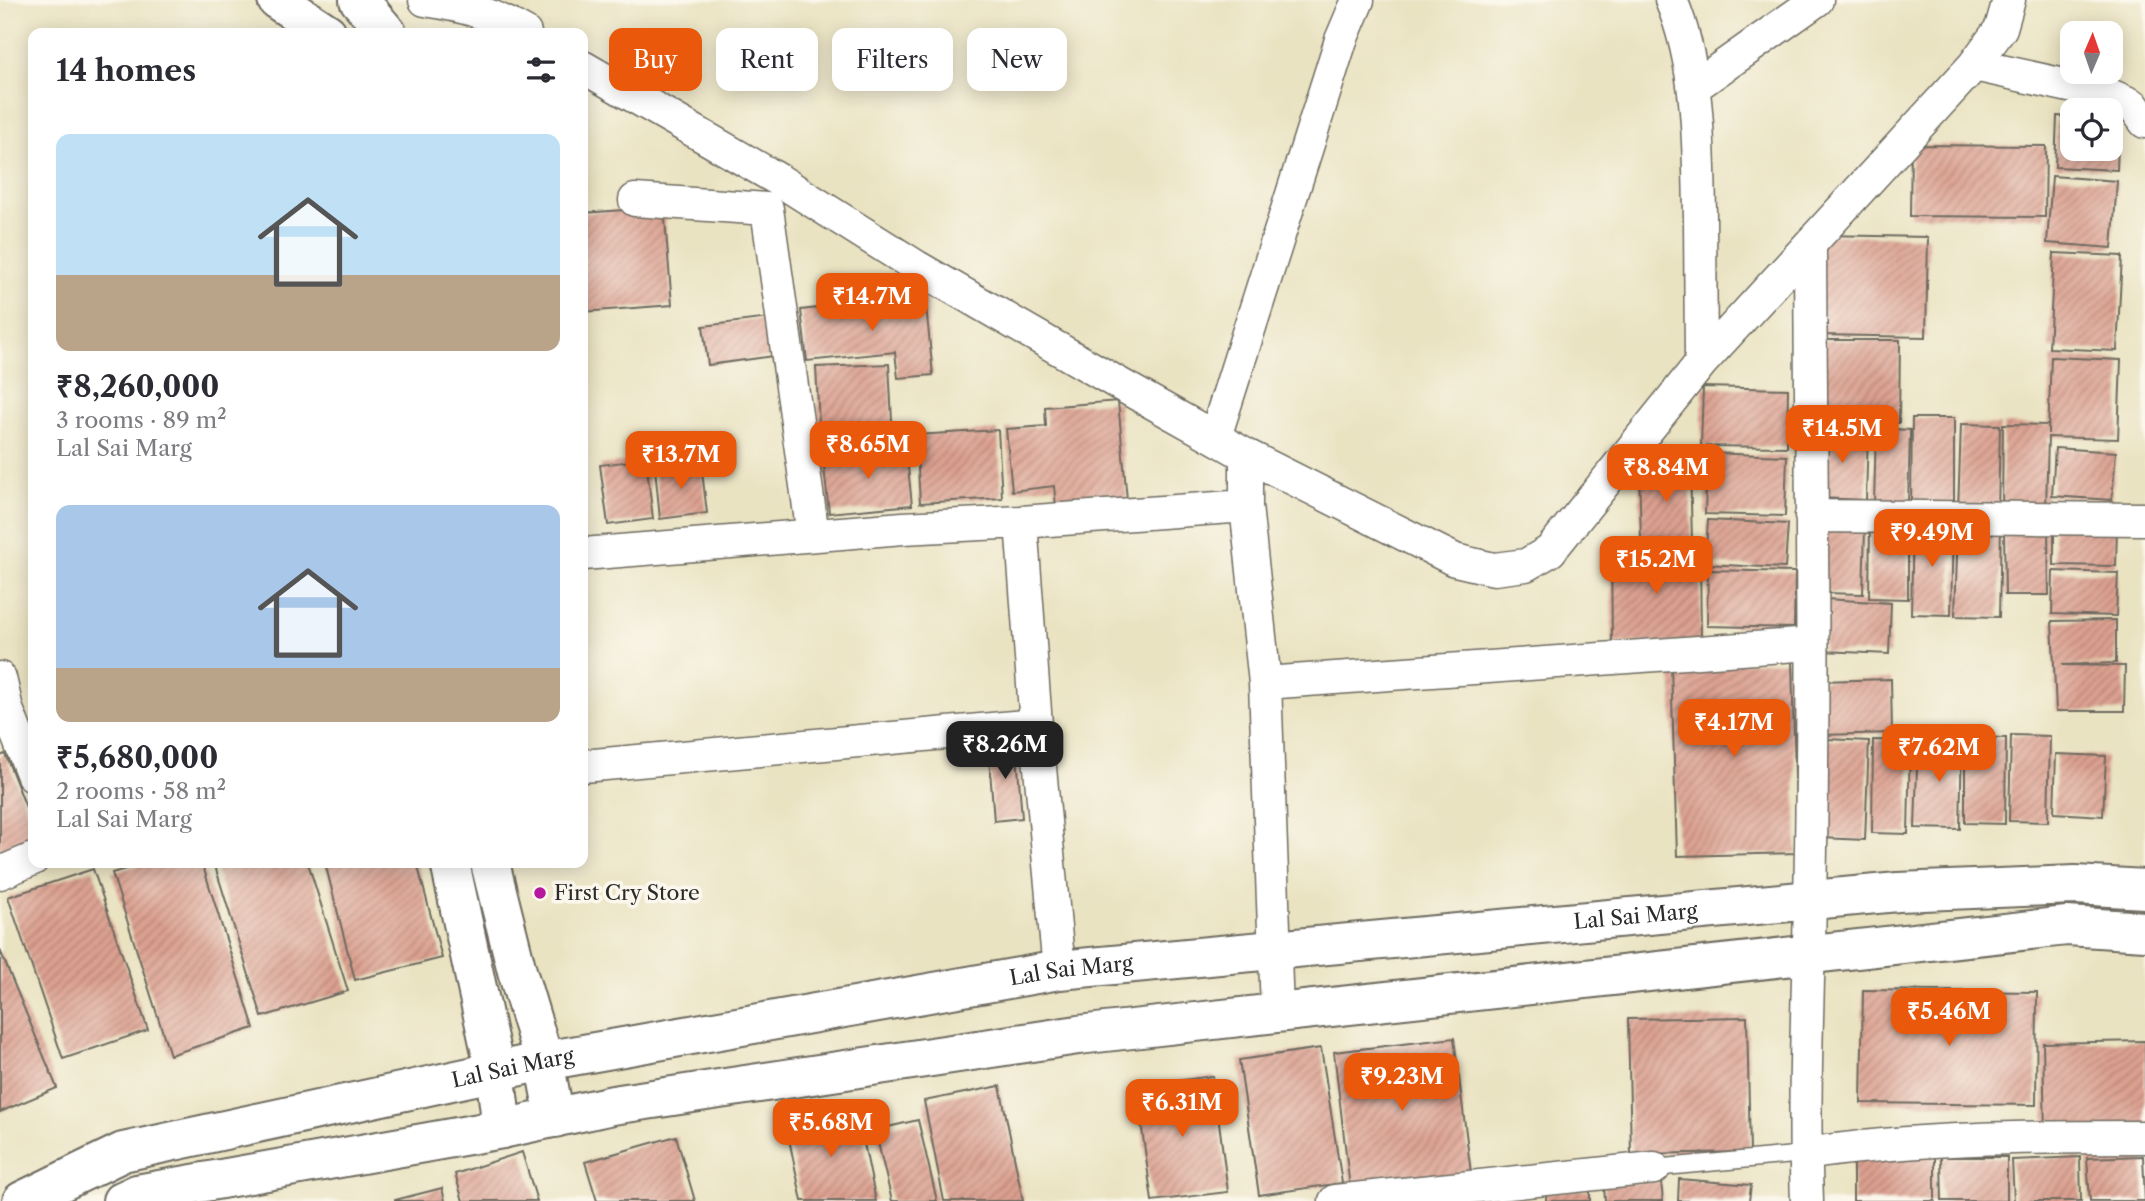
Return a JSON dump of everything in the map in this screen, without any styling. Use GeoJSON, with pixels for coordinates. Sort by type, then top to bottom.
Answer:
{"type":"FeatureCollection","features":[{"type":"Feature","properties":{"kind":"street"},"geometry":{"type":"LineString","coordinates":[[277,0],[319,28]]}},
{"type":"Feature","properties":{"kind":"street"},"geometry":{"type":"LineString","coordinates":[[359,0],[383,28]]}},
{"type":"Feature","properties":{"kind":"street"},"geometry":{"type":"LineString","coordinates":[[425,0],[474,9],[497,17],[516,28]]}},
{"type":"Feature","properties":{"kind":"street"},"geometry":{"type":"LineString","coordinates":[[1215,437],[1341,40],[1358,0]]}},
{"type":"Feature","properties":{"kind":"street"},"geometry":{"type":"LineString","coordinates":[[1671,0],[1677,14],[1694,87],[1699,174],[1701,363]]}},
{"type":"Feature","properties":{"kind":"street"},"geometry":{"type":"LineString","coordinates":[[1694,87],[1817,0]]}},
{"type":"Feature","properties":{"kind":"street"},"geometry":{"type":"LineString","coordinates":[[588,70],[779,180],[917,267],[1246,455],[1455,560],[1494,569],[1526,565],[1550,551],[1701,363],[1974,65],[2001,28],[2009,0]]}},
{"type":"Feature","properties":{"kind":"street"},"geometry":{"type":"LineString","coordinates":[[1974,65],[2110,95],[2133,105],[2145,122]]}},
{"type":"Feature","properties":{"kind":"street"},"geometry":{"type":"LineString","coordinates":[[779,180],[767,209],[813,535]]}},
{"type":"Feature","properties":{"kind":"street"},"geometry":{"type":"LineString","coordinates":[[635,200],[767,209]]}},
{"type":"Feature","properties":{"kind":"street"},"geometry":{"type":"LineString","coordinates":[[1807,1201],[1805,1154],[1811,644],[1810,246]]}},
{"type":"Feature","properties":{"kind":"street"},"geometry":{"type":"LineString","coordinates":[[1246,455],[1246,506],[1265,683],[1277,1011]]}},
{"type":"Feature","properties":{"kind":"street"},"geometry":{"type":"LineString","coordinates":[[588,554],[813,535],[1246,506]]}},
{"type":"Feature","properties":{"kind":"street"},"geometry":{"type":"LineString","coordinates":[[1811,516],[2145,519]]}},
{"type":"Feature","properties":{"kind":"street"},"geometry":{"type":"LineString","coordinates":[[1021,522],[1036,724],[1059,970]]}},
{"type":"Feature","properties":{"kind":"street"},"geometry":{"type":"LineString","coordinates":[[1265,683],[1811,644]]}},
{"type":"Feature","properties":{"kind":"street"},"geometry":{"type":"LineString","coordinates":[[0,678],[4,711],[28,765]]}},
{"type":"Feature","properties":{"kind":"street"},"geometry":{"type":"LineString","coordinates":[[588,766],[1036,724]]}},
{"type":"Feature","properties":{"kind":"street"},"geometry":{"type":"LineString","coordinates":[[0,873],[28,861]]}},
{"type":"Feature","properties":{"kind":"street"},"geometry":{"type":"LineString","coordinates":[[451,868],[495,1071],[502,1129]]}},
{"type":"Feature","properties":{"kind":"street"},"geometry":{"type":"LineString","coordinates":[[491,868],[517,971],[544,1061],[555,1118]]}},
{"type":"Feature","properties":{"kind":"street","name":"Lal Sai Marg"},"geometry":{"type":"LineString","coordinates":[[22,1201],[123,1152],[544,1061],[1059,970],[1898,892],[2075,885],[2145,889]]}},
{"type":"Feature","properties":{"kind":"street"},"geometry":{"type":"LineString","coordinates":[[122,1201],[137,1194],[502,1129],[613,1105],[1078,1035],[2067,926],[2145,931]]}},
{"type":"Feature","properties":{"kind":"street"},"geometry":{"type":"LineString","coordinates":[[1805,1154],[1867,1145],[1980,1137],[2145,1137]]}},
{"type":"Feature","properties":{"kind":"street"},"geometry":{"type":"LineString","coordinates":[[1335,1201],[1598,1187],[1654,1168]]}},
{"type":"Feature","properties":{"kind":"lane"},"geometry":{"type":"LineString","coordinates":[[1654,1168],[1805,1154]]}},
{"type":"Feature","properties":{"kind":"building"},"geometry":{"type":"Polygon","coordinates":[[[2057,116],[2060,116],[2060,161],[2117,161],[2117,170],[2055,167],[2057,116]]]}},
{"type":"Feature","properties":{"kind":"building"},"geometry":{"type":"Polygon","coordinates":[[[1911,145],[2046,146],[2045,217],[1910,216],[1911,145]]]}},
{"type":"Feature","properties":{"kind":"building"},"geometry":{"type":"Polygon","coordinates":[[[2052,176],[2117,181],[2112,248],[2047,243],[2052,176]]]}},
{"type":"Feature","properties":{"kind":"building"},"geometry":{"type":"Polygon","coordinates":[[[664,207],[672,305],[588,312],[588,213],[664,207]]]}},
{"type":"Feature","properties":{"kind":"building"},"geometry":{"type":"Polygon","coordinates":[[[1822,235],[1928,237],[1926,337],[1820,335],[1822,235]]]}},
{"type":"Feature","properties":{"kind":"building"},"geometry":{"type":"Polygon","coordinates":[[[2054,253],[2122,256],[2117,351],[2049,348],[2054,253]]]}},
{"type":"Feature","properties":{"kind":"building"},"geometry":{"type":"Polygon","coordinates":[[[925,296],[933,375],[898,378],[895,352],[807,361],[801,310],[925,296]]]}},
{"type":"Feature","properties":{"kind":"building"},"geometry":{"type":"Polygon","coordinates":[[[769,318],[774,356],[708,365],[703,326],[769,318]]]}},
{"type":"Feature","properties":{"kind":"building"},"geometry":{"type":"Polygon","coordinates":[[[1813,340],[1900,340],[1899,423],[1812,422],[1813,340]]]}},
{"type":"Feature","properties":{"kind":"building"},"geometry":{"type":"Polygon","coordinates":[[[2051,357],[2121,360],[2118,439],[2048,437],[2046,508],[2002,508],[2003,424],[2048,425],[2048,434],[2051,357]]]}},
{"type":"Feature","properties":{"kind":"building"},"geometry":{"type":"Polygon","coordinates":[[[889,364],[893,440],[820,444],[816,367],[889,364]]]}},
{"type":"Feature","properties":{"kind":"building"},"geometry":{"type":"Polygon","coordinates":[[[1703,387],[1788,389],[1787,447],[1701,446],[1703,387]]]}},
{"type":"Feature","properties":{"kind":"building"},"geometry":{"type":"Polygon","coordinates":[[[1118,401],[1127,500],[1056,506],[1054,486],[1012,491],[1006,429],[1046,426],[1045,407],[1118,401]]]}},
{"type":"Feature","properties":{"kind":"building"},"geometry":{"type":"Polygon","coordinates":[[[1912,418],[1954,418],[1954,504],[1911,504],[1912,418]]]}},
{"type":"Feature","properties":{"kind":"building"},"geometry":{"type":"Polygon","coordinates":[[[1961,424],[2000,425],[1998,512],[1958,511],[1961,424]]]}},
{"type":"Feature","properties":{"kind":"building"},"geometry":{"type":"Polygon","coordinates":[[[1876,428],[1910,430],[1908,507],[1874,505],[1876,428]]]}},
{"type":"Feature","properties":{"kind":"building"},"geometry":{"type":"Polygon","coordinates":[[[998,430],[1002,498],[920,503],[916,435],[998,430]]]}},
{"type":"Feature","properties":{"kind":"building"},"geometry":{"type":"Polygon","coordinates":[[[1818,431],[1868,432],[1866,500],[1817,498],[1818,431]]]}},
{"type":"Feature","properties":{"kind":"building"},"geometry":{"type":"Polygon","coordinates":[[[906,448],[912,505],[829,513],[823,457],[906,448]]]}},
{"type":"Feature","properties":{"kind":"building"},"geometry":{"type":"Polygon","coordinates":[[[2055,448],[2116,452],[2112,500],[2052,496],[2055,448]]]}},
{"type":"Feature","properties":{"kind":"building"},"geometry":{"type":"Polygon","coordinates":[[[1707,453],[1787,456],[1785,516],[1705,514],[1707,453]]]}},
{"type":"Feature","properties":{"kind":"building"},"geometry":{"type":"Polygon","coordinates":[[[646,459],[653,519],[608,525],[600,465],[646,459]]]}},
{"type":"Feature","properties":{"kind":"building"},"geometry":{"type":"Polygon","coordinates":[[[701,463],[707,513],[660,519],[655,468],[701,463]]]}},
{"type":"Feature","properties":{"kind":"building"},"geometry":{"type":"Polygon","coordinates":[[[1690,467],[1692,540],[1641,541],[1639,468],[1690,467]]]}},
{"type":"Feature","properties":{"kind":"building"},"geometry":{"type":"Polygon","coordinates":[[[1708,520],[1788,524],[1785,568],[1705,564],[1708,520]]]}},
{"type":"Feature","properties":{"kind":"building"},"geometry":{"type":"Polygon","coordinates":[[[1913,523],[1953,524],[1951,615],[1911,614],[1913,523]]]}},
{"type":"Feature","properties":{"kind":"building"},"geometry":{"type":"Polygon","coordinates":[[[1958,524],[2001,526],[1999,617],[1955,616],[1958,524]]]}},
{"type":"Feature","properties":{"kind":"building"},"geometry":{"type":"Polygon","coordinates":[[[1870,525],[1908,526],[1908,599],[1869,598],[1870,525]]]}},
{"type":"Feature","properties":{"kind":"building"},"geometry":{"type":"Polygon","coordinates":[[[2054,525],[2117,527],[2116,566],[2054,565],[2054,525]]]}},
{"type":"Feature","properties":{"kind":"building"},"geometry":{"type":"Polygon","coordinates":[[[1823,528],[1865,529],[1863,594],[1822,593],[1823,528]]]}},
{"type":"Feature","properties":{"kind":"building"},"geometry":{"type":"Polygon","coordinates":[[[2004,529],[2048,529],[2049,595],[2005,595],[2004,529]]]}},
{"type":"Feature","properties":{"kind":"building"},"geometry":{"type":"Polygon","coordinates":[[[1700,549],[1701,642],[1612,643],[1611,550],[1700,549]]]}},
{"type":"Feature","properties":{"kind":"building"},"geometry":{"type":"Polygon","coordinates":[[[1708,570],[1795,572],[1794,628],[1707,626],[1708,570]]]}},
{"type":"Feature","properties":{"kind":"building"},"geometry":{"type":"Polygon","coordinates":[[[2053,571],[2118,573],[2116,616],[2052,614],[2053,571]]]}},
{"type":"Feature","properties":{"kind":"building"},"geometry":{"type":"Polygon","coordinates":[[[1825,599],[1891,603],[1889,654],[1823,651],[1825,599]]]}},
{"type":"Feature","properties":{"kind":"building"},"geometry":{"type":"Polygon","coordinates":[[[2116,620],[2116,663],[2062,665],[2125,666],[2124,711],[2056,711],[2052,621],[2116,620]]]}},
{"type":"Feature","properties":{"kind":"building"},"geometry":{"type":"Polygon","coordinates":[[[1792,661],[1797,853],[1677,856],[1671,665],[1792,661]]]}},
{"type":"Feature","properties":{"kind":"building"},"geometry":{"type":"Polygon","coordinates":[[[1891,679],[1892,733],[1821,735],[1820,681],[1891,679]]]}},
{"type":"Feature","properties":{"kind":"building"},"geometry":{"type":"Polygon","coordinates":[[[2011,735],[2050,736],[2048,822],[2009,821],[2011,735]]]}},
{"type":"Feature","properties":{"kind":"building"},"geometry":{"type":"Polygon","coordinates":[[[1965,737],[2006,738],[2005,824],[1965,823],[1965,737]]]}},
{"type":"Feature","properties":{"kind":"building"},"geometry":{"type":"Polygon","coordinates":[[[1918,738],[1962,739],[1960,829],[1915,828],[1918,738]]]}},
{"type":"Feature","properties":{"kind":"building"},"geometry":{"type":"Polygon","coordinates":[[[1826,739],[1869,741],[1865,840],[1821,838],[1826,739]]]}},
{"type":"Feature","properties":{"kind":"building"},"geometry":{"type":"Polygon","coordinates":[[[1873,740],[1910,741],[1908,834],[1872,833],[1873,740]]]}},
{"type":"Feature","properties":{"kind":"building"},"geometry":{"type":"Polygon","coordinates":[[[1016,742],[1022,818],[994,821],[988,744],[1016,742]]]}},
{"type":"Feature","properties":{"kind":"building"},"geometry":{"type":"Polygon","coordinates":[[[5,754],[28,812],[28,857],[0,868],[0,756],[5,754]]]}},
{"type":"Feature","properties":{"kind":"building"},"geometry":{"type":"Polygon","coordinates":[[[2056,754],[2106,756],[2103,816],[2054,813],[2056,754]]]}},
{"type":"Feature","properties":{"kind":"building"},"geometry":{"type":"Polygon","coordinates":[[[128,868],[204,868],[254,1028],[170,1055],[112,873],[128,868]]]}},
{"type":"Feature","properties":{"kind":"building"},"geometry":{"type":"Polygon","coordinates":[[[216,868],[310,868],[348,991],[262,1017],[216,868]]]}},
{"type":"Feature","properties":{"kind":"building"},"geometry":{"type":"Polygon","coordinates":[[[326,868],[418,868],[442,958],[355,980],[326,868]]]}},
{"type":"Feature","properties":{"kind":"building"},"geometry":{"type":"Polygon","coordinates":[[[93,869],[148,1030],[63,1059],[8,897],[93,869]]]}},
{"type":"Feature","properties":{"kind":"building"},"geometry":{"type":"Polygon","coordinates":[[[0,950],[57,1088],[0,1112],[0,950]]]}},
{"type":"Feature","properties":{"kind":"building"},"geometry":{"type":"Polygon","coordinates":[[[1863,990],[2037,992],[2036,1105],[1861,1103],[1863,990]]]}},
{"type":"Feature","properties":{"kind":"building"},"geometry":{"type":"Polygon","coordinates":[[[1747,1017],[1750,1152],[1631,1154],[1628,1019],[1747,1017]]]}},
{"type":"Feature","properties":{"kind":"building"},"geometry":{"type":"Polygon","coordinates":[[[1454,1038],[1471,1173],[1350,1188],[1334,1052],[1454,1038]]]}},
{"type":"Feature","properties":{"kind":"building"},"geometry":{"type":"Polygon","coordinates":[[[2145,1041],[2145,1133],[2045,1135],[2043,1043],[2145,1041]]]}},
{"type":"Feature","properties":{"kind":"building"},"geometry":{"type":"Polygon","coordinates":[[[1321,1048],[1342,1183],[1259,1195],[1239,1060],[1321,1048]]]}},
{"type":"Feature","properties":{"kind":"building"},"geometry":{"type":"Polygon","coordinates":[[[1213,1076],[1228,1192],[1152,1201],[1136,1086],[1213,1076]]]}},
{"type":"Feature","properties":{"kind":"building"},"geometry":{"type":"Polygon","coordinates":[[[1000,1086],[1023,1201],[944,1201],[924,1101],[1000,1086]]]}},
{"type":"Feature","properties":{"kind":"building"},"geometry":{"type":"Polygon","coordinates":[[[857,1110],[876,1201],[802,1201],[786,1125],[857,1110]]]}},
{"type":"Feature","properties":{"kind":"building"},"geometry":{"type":"Polygon","coordinates":[[[918,1120],[937,1201],[892,1201],[875,1130],[918,1120]]]}},
{"type":"Feature","properties":{"kind":"building"},"geometry":{"type":"Polygon","coordinates":[[[676,1136],[695,1201],[597,1201],[585,1162],[676,1136]]]}},
{"type":"Feature","properties":{"kind":"building"},"geometry":{"type":"Polygon","coordinates":[[[522,1152],[537,1201],[463,1201],[455,1174],[522,1152]]]}},
{"type":"Feature","properties":{"kind":"building"},"geometry":{"type":"Polygon","coordinates":[[[1853,1153],[1935,1153],[1935,1201],[1853,1201],[1853,1153]]]}},
{"type":"Feature","properties":{"kind":"building"},"geometry":{"type":"Polygon","coordinates":[[[2143,1156],[2145,1201],[2090,1201],[2087,1158],[2143,1156]]]}},
{"type":"Feature","properties":{"kind":"building"},"geometry":{"type":"Polygon","coordinates":[[[1941,1157],[2007,1157],[2007,1201],[1942,1201],[1941,1157]]]}},
{"type":"Feature","properties":{"kind":"building"},"geometry":{"type":"Polygon","coordinates":[[[2080,1157],[2081,1201],[2014,1201],[2012,1160],[2080,1157]]]}},
{"type":"Feature","properties":{"kind":"building"},"geometry":{"type":"Polygon","coordinates":[[[1679,1179],[1751,1185],[1749,1201],[1678,1201],[1679,1179]]]}},
{"type":"Feature","properties":{"kind":"building"},"geometry":{"type":"Polygon","coordinates":[[[1661,1181],[1663,1201],[1605,1201],[1604,1185],[1661,1181]]]}},
{"type":"Feature","properties":{"kind":"building"},"geometry":{"type":"Polygon","coordinates":[[[442,1188],[445,1201],[395,1201],[395,1200],[442,1188]]]}},
{"type":"Feature","properties":{"kind":"building"},"geometry":{"type":"Polygon","coordinates":[[[1590,1190],[1590,1201],[1546,1201],[1546,1192],[1590,1190]]]}},
{"type":"Feature","properties":{"kind":"place","name":"First Cry Store"},"geometry":{"type":"Point","coordinates":[540,893]}}]}
